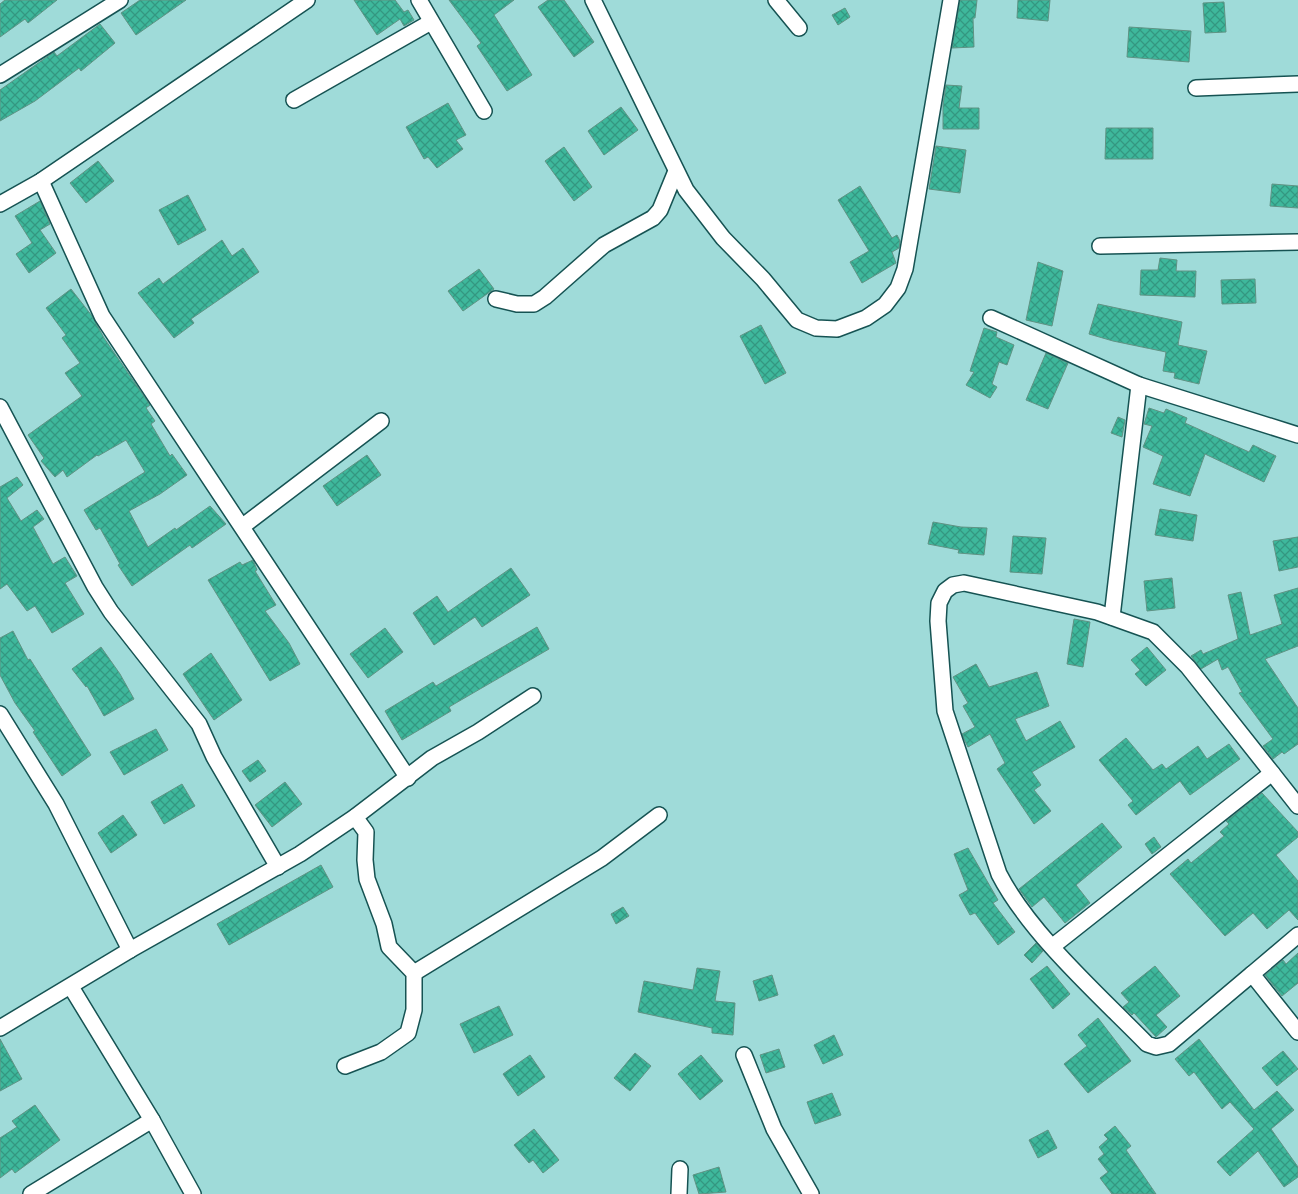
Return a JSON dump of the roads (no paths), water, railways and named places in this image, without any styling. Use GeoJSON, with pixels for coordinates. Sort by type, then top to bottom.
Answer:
{"type":"FeatureCollection","features":[{"type":"Feature","properties":{"kind":"street"},"geometry":{"type":"LineString","coordinates":[[0,76],[120,0]]}},
{"type":"Feature","properties":{"kind":"street"},"geometry":{"type":"LineString","coordinates":[[0,204],[41,181],[306,0]]}},
{"type":"Feature","properties":{"kind":"street"},"geometry":{"type":"LineString","coordinates":[[419,0],[484,111]]}},
{"type":"Feature","properties":{"kind":"street"},"geometry":{"type":"LineString","coordinates":[[593,0],[686,190],[723,238],[798,320],[816,328],[837,329],[866,318],[885,305],[898,288],[905,269],[951,0]]}},
{"type":"Feature","properties":{"kind":"street"},"geometry":{"type":"LineString","coordinates":[[776,0],[799,28]]}},
{"type":"Feature","properties":{"kind":"street"},"geometry":{"type":"LineString","coordinates":[[294,100],[431,22]]}},
{"type":"Feature","properties":{"kind":"street"},"geometry":{"type":"LineString","coordinates":[[1196,88],[1298,84]]}},
{"type":"Feature","properties":{"kind":"street"},"geometry":{"type":"LineString","coordinates":[[496,299],[517,304],[534,304],[545,297],[604,245],[653,218],[660,210],[676,171]]}},
{"type":"Feature","properties":{"kind":"street"},"geometry":{"type":"LineString","coordinates":[[41,181],[102,316],[408,778]]}},
{"type":"Feature","properties":{"kind":"street"},"geometry":{"type":"LineString","coordinates":[[1100,246],[1298,242]]}},
{"type":"Feature","properties":{"kind":"street"},"geometry":{"type":"LineString","coordinates":[[991,318],[1138,385],[1298,435]]}},
{"type":"Feature","properties":{"kind":"street"},"geometry":{"type":"LineString","coordinates":[[1112,617],[1138,385]]}},
{"type":"Feature","properties":{"kind":"street"},"geometry":{"type":"LineString","coordinates":[[0,407],[111,612],[198,724],[214,758],[278,867]]}},
{"type":"Feature","properties":{"kind":"street"},"geometry":{"type":"LineString","coordinates":[[242,526],[381,421]]}},
{"type":"Feature","properties":{"kind":"street"},"geometry":{"type":"LineString","coordinates":[[1298,806],[1171,648],[1153,632],[1112,617],[964,583],[953,585],[944,591],[939,603],[945,711],[1000,874],[1012,899],[1053,946],[1147,1044],[1156,1047],[1169,1044],[1298,936]]}},
{"type":"Feature","properties":{"kind":"street"},"geometry":{"type":"LineString","coordinates":[[0,1028],[130,950],[278,867],[355,817],[432,758],[472,736],[533,696]]}},
{"type":"Feature","properties":{"kind":"street"},"geometry":{"type":"LineString","coordinates":[[0,714],[56,804],[130,950]]}},
{"type":"Feature","properties":{"kind":"street"},"geometry":{"type":"LineString","coordinates":[[1053,946],[1272,773]]}},
{"type":"Feature","properties":{"kind":"street"},"geometry":{"type":"LineString","coordinates":[[414,973],[602,858],[659,815]]}},
{"type":"Feature","properties":{"kind":"street"},"geometry":{"type":"LineString","coordinates":[[345,1066],[381,1052],[408,1033],[414,1010],[414,973],[389,947],[384,924],[367,879],[365,860],[366,832],[355,817]]}},
{"type":"Feature","properties":{"kind":"street"},"geometry":{"type":"LineString","coordinates":[[1252,974],[1298,1032]]}},
{"type":"Feature","properties":{"kind":"street"},"geometry":{"type":"LineString","coordinates":[[71,987],[152,1120],[193,1194]]}},
{"type":"Feature","properties":{"kind":"street"},"geometry":{"type":"LineString","coordinates":[[744,1055],[774,1129],[811,1194]]}},
{"type":"Feature","properties":{"kind":"street"},"geometry":{"type":"LineString","coordinates":[[32,1194],[152,1120]]}},
{"type":"Feature","properties":{"kind":"street"},"geometry":{"type":"LineString","coordinates":[[679,1194],[680,1169]]}}]}
